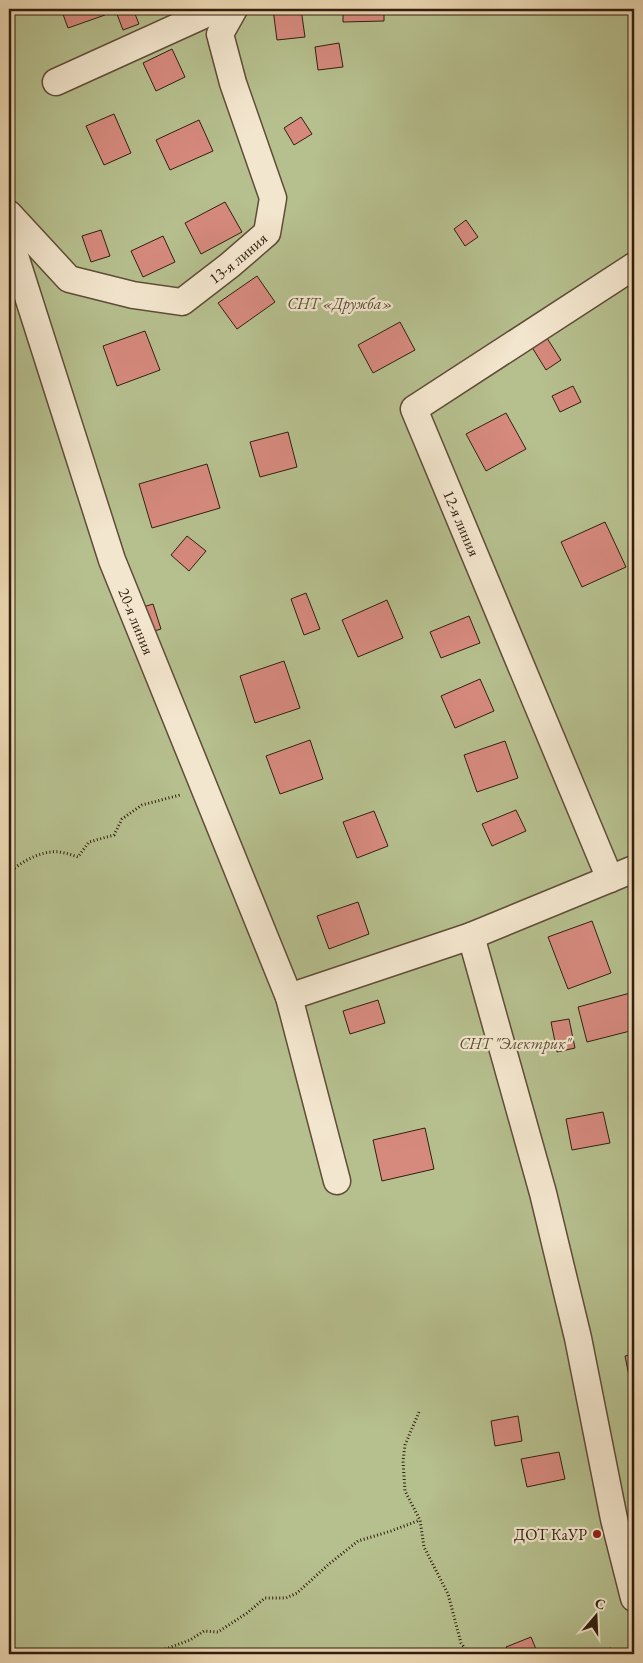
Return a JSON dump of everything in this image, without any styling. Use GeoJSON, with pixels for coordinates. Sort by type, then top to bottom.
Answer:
{"type":"FeatureCollection","features":[{"type":"Feature","properties":{"kind":"street"},"geometry":{"type":"LineString","coordinates":[[56,82],[217,9]]}},
{"type":"Feature","properties":{"kind":"street","name":"13-я линия"},"geometry":{"type":"LineString","coordinates":[[9,214],[69,279],[133,295],[182,302],[230,265],[267,233],[273,198],[233,83],[220,34],[234,9]]}},
{"type":"Feature","properties":{"kind":"street","name":"20-я линия"},"geometry":{"type":"LineString","coordinates":[[9,237],[112,560],[289,997],[338,1181]]}},
{"type":"Feature","properties":{"kind":"street","name":"12-я линия"},"geometry":{"type":"LineString","coordinates":[[610,879],[414,409],[634,266]]}},
{"type":"Feature","properties":{"kind":"street"},"geometry":{"type":"LineString","coordinates":[[289,997],[471,936],[634,869]]}},
{"type":"Feature","properties":{"kind":"street"},"geometry":{"type":"LineString","coordinates":[[471,936],[543,1193],[578,1338],[614,1518],[634,1598]]}},
{"type":"Feature","properties":{"kind":"path"},"geometry":{"type":"LineString","coordinates":[[9,872],[23,862],[50,852],[60,852],[78,857],[89,842],[114,835],[122,819],[142,805],[205,788]]}},
{"type":"Feature","properties":{"kind":"path"},"geometry":{"type":"LineString","coordinates":[[420,1412],[405,1444],[403,1462],[406,1491],[420,1520],[424,1547],[448,1594],[461,1643],[469,1654]]}},
{"type":"Feature","properties":{"kind":"path"},"geometry":{"type":"LineString","coordinates":[[152,1654],[190,1640],[204,1631],[218,1632],[265,1598],[286,1598],[297,1593],[329,1564],[358,1542],[420,1520]]}},
{"type":"Feature","properties":{"kind":"green space"},"geometry":{"type":"Polygon","coordinates":[[[9,9],[634,9],[634,1654],[9,1654],[9,9]]]}},
{"type":"Feature","properties":{"kind":"building"},"geometry":{"type":"Polygon","coordinates":[[[61,9],[103,9],[105,15],[68,28],[61,9]]]}},
{"type":"Feature","properties":{"kind":"building"},"geometry":{"type":"Polygon","coordinates":[[[115,9],[133,9],[139,24],[123,30],[115,9]]]}},
{"type":"Feature","properties":{"kind":"building"},"geometry":{"type":"Polygon","coordinates":[[[273,9],[301,9],[305,37],[277,40],[273,9]]]}},
{"type":"Feature","properties":{"kind":"building"},"geometry":{"type":"Polygon","coordinates":[[[343,9],[384,9],[384,21],[343,22],[343,9]]]}},
{"type":"Feature","properties":{"kind":"building"},"geometry":{"type":"Polygon","coordinates":[[[339,43],[343,67],[318,70],[315,47],[339,43]]]}},
{"type":"Feature","properties":{"kind":"building"},"geometry":{"type":"Polygon","coordinates":[[[172,49],[185,77],[156,91],[143,63],[172,49]]]}},
{"type":"Feature","properties":{"kind":"building"},"geometry":{"type":"Polygon","coordinates":[[[114,114],[131,153],[104,165],[86,126],[114,114]]]}},
{"type":"Feature","properties":{"kind":"building"},"geometry":{"type":"Polygon","coordinates":[[[301,117],[312,134],[294,145],[284,128],[301,117]]]}},
{"type":"Feature","properties":{"kind":"building"},"geometry":{"type":"Polygon","coordinates":[[[199,120],[213,151],[170,170],[156,140],[199,120]]]}},
{"type":"Feature","properties":{"kind":"building"},"geometry":{"type":"Polygon","coordinates":[[[225,202],[242,232],[201,254],[185,223],[225,202]]]}},
{"type":"Feature","properties":{"kind":"building"},"geometry":{"type":"Polygon","coordinates":[[[466,220],[478,237],[465,246],[454,229],[466,220]]]}},
{"type":"Feature","properties":{"kind":"building"},"geometry":{"type":"Polygon","coordinates":[[[101,230],[110,256],[91,262],[82,236],[101,230]]]}},
{"type":"Feature","properties":{"kind":"building"},"geometry":{"type":"Polygon","coordinates":[[[163,236],[175,262],[143,277],[131,251],[163,236]]]}},
{"type":"Feature","properties":{"kind":"building"},"geometry":{"type":"Polygon","coordinates":[[[257,276],[275,302],[237,329],[218,303],[257,276]]]}},
{"type":"Feature","properties":{"kind":"building"},"geometry":{"type":"Polygon","coordinates":[[[400,322],[415,350],[373,373],[358,345],[400,322]]]}},
{"type":"Feature","properties":{"kind":"building"},"geometry":{"type":"Polygon","coordinates":[[[145,331],[160,370],[117,386],[103,346],[145,331]]]}},
{"type":"Feature","properties":{"kind":"building"},"geometry":{"type":"Polygon","coordinates":[[[545,335],[561,360],[546,370],[530,344],[545,335]]]}},
{"type":"Feature","properties":{"kind":"building"},"geometry":{"type":"Polygon","coordinates":[[[573,386],[581,402],[560,412],[552,396],[573,386]]]}},
{"type":"Feature","properties":{"kind":"building"},"geometry":{"type":"Polygon","coordinates":[[[506,413],[526,449],[486,471],[466,434],[506,413]]]}},
{"type":"Feature","properties":{"kind":"building"},"geometry":{"type":"Polygon","coordinates":[[[288,432],[297,467],[260,477],[250,442],[288,432]]]}},
{"type":"Feature","properties":{"kind":"building"},"geometry":{"type":"Polygon","coordinates":[[[207,464],[220,508],[152,528],[139,484],[207,464]]]}},
{"type":"Feature","properties":{"kind":"building"},"geometry":{"type":"Polygon","coordinates":[[[605,522],[626,567],[582,587],[561,542],[605,522]]]}},
{"type":"Feature","properties":{"kind":"building"},"geometry":{"type":"Polygon","coordinates":[[[187,536],[206,551],[189,571],[171,555],[187,536]]]}},
{"type":"Feature","properties":{"kind":"building"},"geometry":{"type":"Polygon","coordinates":[[[306,593],[320,629],[304,635],[291,599],[306,593]]]}},
{"type":"Feature","properties":{"kind":"building"},"geometry":{"type":"Polygon","coordinates":[[[387,600],[403,638],[358,657],[342,620],[387,600]]]}},
{"type":"Feature","properties":{"kind":"building"},"geometry":{"type":"Polygon","coordinates":[[[153,604],[161,629],[151,632],[143,607],[153,604]]]}},
{"type":"Feature","properties":{"kind":"building"},"geometry":{"type":"Polygon","coordinates":[[[469,616],[480,643],[441,658],[430,632],[469,616]]]}},
{"type":"Feature","properties":{"kind":"building"},"geometry":{"type":"Polygon","coordinates":[[[284,661],[300,708],[255,723],[240,676],[284,661]]]}},
{"type":"Feature","properties":{"kind":"building"},"geometry":{"type":"Polygon","coordinates":[[[480,679],[494,711],[455,728],[441,696],[480,679]]]}},
{"type":"Feature","properties":{"kind":"building"},"geometry":{"type":"Polygon","coordinates":[[[310,740],[323,779],[280,794],[266,756],[310,740]]]}},
{"type":"Feature","properties":{"kind":"building"},"geometry":{"type":"Polygon","coordinates":[[[505,741],[518,778],[477,792],[464,755],[505,741]]]}},
{"type":"Feature","properties":{"kind":"building"},"geometry":{"type":"Polygon","coordinates":[[[516,810],[526,831],[492,846],[482,824],[516,810]]]}},
{"type":"Feature","properties":{"kind":"building"},"geometry":{"type":"Polygon","coordinates":[[[374,811],[388,846],[357,858],[343,822],[374,811]]]}},
{"type":"Feature","properties":{"kind":"building"},"geometry":{"type":"Polygon","coordinates":[[[358,902],[369,934],[329,949],[317,916],[358,902]]]}},
{"type":"Feature","properties":{"kind":"building"},"geometry":{"type":"Polygon","coordinates":[[[592,921],[611,973],[568,989],[548,937],[592,921]]]}},
{"type":"Feature","properties":{"kind":"building"},"geometry":{"type":"Polygon","coordinates":[[[634,992],[634,1030],[587,1042],[578,1007],[634,992]]]}},
{"type":"Feature","properties":{"kind":"building"},"geometry":{"type":"Polygon","coordinates":[[[378,1000],[385,1023],[350,1034],[343,1011],[378,1000]]]}},
{"type":"Feature","properties":{"kind":"building"},"geometry":{"type":"Polygon","coordinates":[[[569,1019],[575,1048],[557,1052],[551,1022],[569,1019]]]}},
{"type":"Feature","properties":{"kind":"building"},"geometry":{"type":"Polygon","coordinates":[[[603,1112],[610,1143],[572,1150],[566,1119],[603,1112]]]}},
{"type":"Feature","properties":{"kind":"building"},"geometry":{"type":"Polygon","coordinates":[[[425,1128],[434,1169],[382,1181],[373,1140],[425,1128]]]}},
{"type":"Feature","properties":{"kind":"building"},"geometry":{"type":"Polygon","coordinates":[[[634,1354],[634,1385],[631,1386],[625,1356],[634,1354]]]}},
{"type":"Feature","properties":{"kind":"building"},"geometry":{"type":"Polygon","coordinates":[[[518,1416],[522,1441],[495,1446],[491,1421],[518,1416]]]}},
{"type":"Feature","properties":{"kind":"building"},"geometry":{"type":"Polygon","coordinates":[[[559,1452],[565,1479],[527,1487],[521,1459],[559,1452]]]}},
{"type":"Feature","properties":{"kind":"building"},"geometry":{"type":"Polygon","coordinates":[[[531,1637],[538,1654],[509,1654],[506,1647],[531,1637]]]}},
{"type":"Feature","properties":{"kind":"building"},"geometry":{"type":"Polygon","coordinates":[[[611,1648],[613,1654],[590,1654],[611,1648]]]}},
{"type":"Feature","properties":{"kind":"place","name":"ДОТ КаУР"},"geometry":{"type":"Point","coordinates":[597,1534]}},
{"type":"Feature","properties":{"kind":"park label","name":"СНТ «Дружба»"},"geometry":{"type":"Point","coordinates":[340,303]}},
{"type":"Feature","properties":{"kind":"park label","name":"СНТ \"Электрик\""},"geometry":{"type":"Point","coordinates":[515,1043]}}]}
